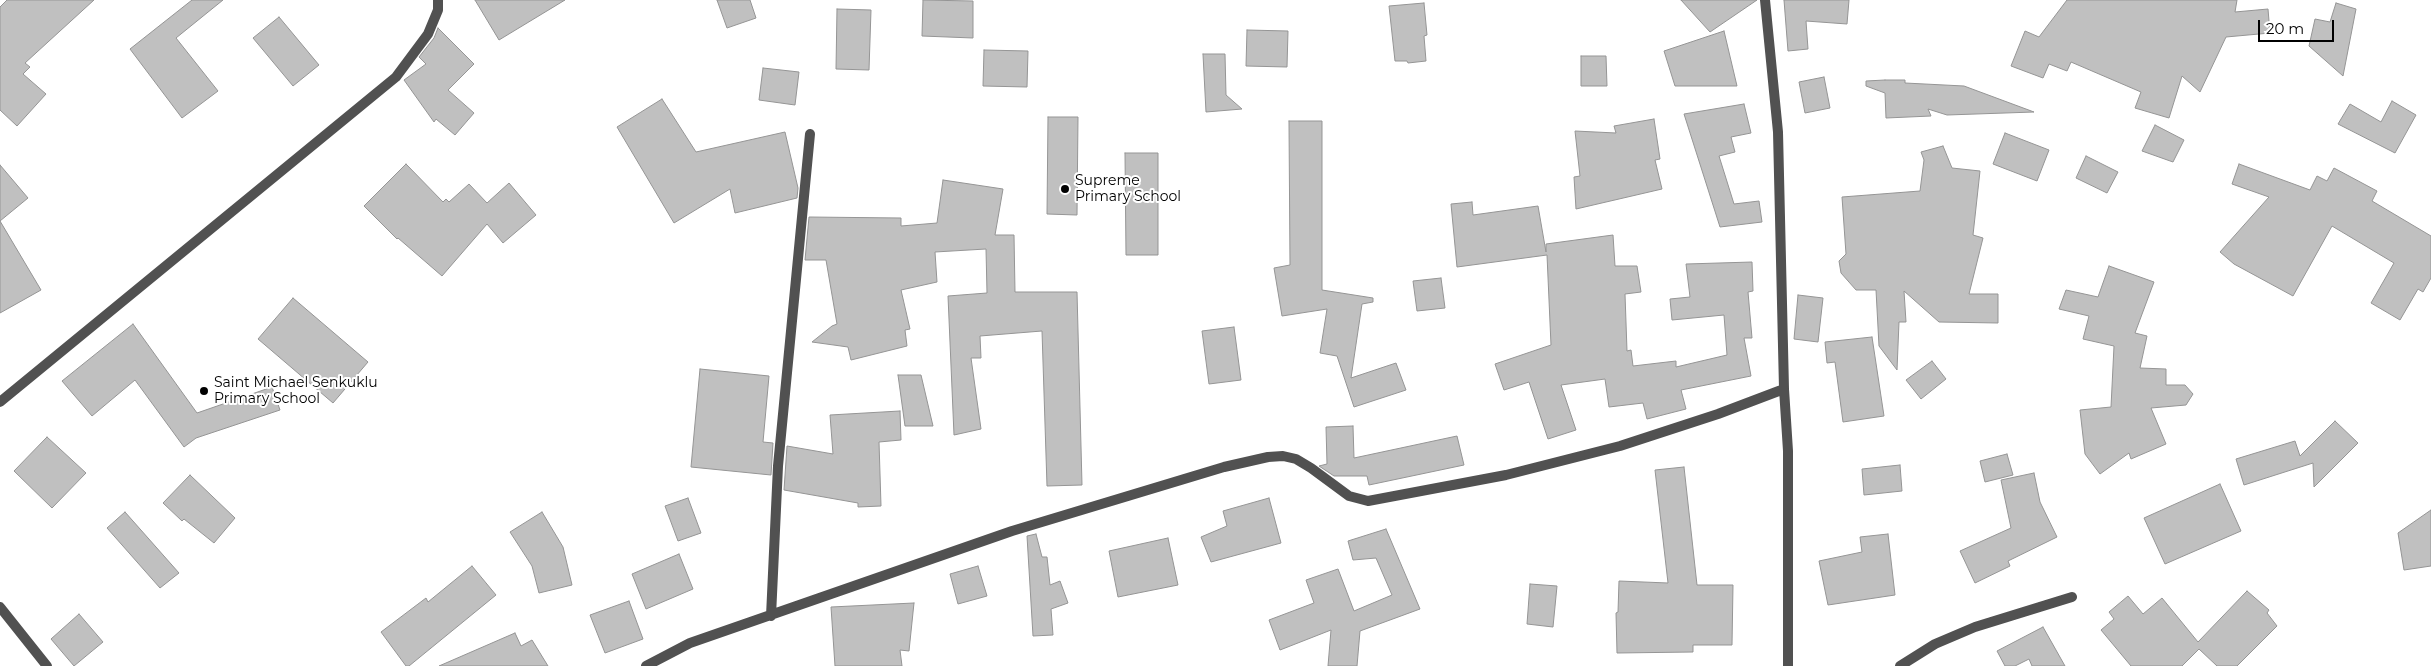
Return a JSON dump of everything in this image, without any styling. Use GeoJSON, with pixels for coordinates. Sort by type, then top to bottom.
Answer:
{"type":"FeatureCollection","features":[{"type":"Feature","properties":{"kind":"street"},"geometry":{"type":"LineString","coordinates":[[0,402],[396,77],[428,34],[438,10],[438,0]]}},
{"type":"Feature","properties":{"kind":"street"},"geometry":{"type":"LineString","coordinates":[[1765,0],[1778,132],[1784,389],[1788,451],[1788,666]]}},
{"type":"Feature","properties":{"kind":"street"},"geometry":{"type":"LineString","coordinates":[[771,616],[778,466],[810,134]]}},
{"type":"Feature","properties":{"kind":"street"},"geometry":{"type":"LineString","coordinates":[[646,666],[690,643],[1012,531],[1224,468],[1268,457],[1283,456],[1296,459],[1349,496],[1368,501],[1506,475],[1620,446],[1718,414],[1784,389]]}},
{"type":"Feature","properties":{"kind":"street"},"geometry":{"type":"LineString","coordinates":[[1900,666],[1936,644],[1975,626],[2072,597]]}},
{"type":"Feature","properties":{"kind":"street"},"geometry":{"type":"LineString","coordinates":[[0,607],[47,666]]}},
{"type":"Feature","properties":{"kind":"building"},"geometry":{"type":"Polygon","coordinates":[[[7,0],[94,0],[25,63],[30,67],[23,74],[46,94],[17,126],[0,110],[0,7],[7,0]]]}},
{"type":"Feature","properties":{"kind":"building"},"geometry":{"type":"Polygon","coordinates":[[[192,0],[223,0],[176,38],[218,91],[182,118],[130,49],[192,0]]]}},
{"type":"Feature","properties":{"kind":"building"},"geometry":{"type":"Polygon","coordinates":[[[475,0],[565,0],[499,40],[475,0]]]}},
{"type":"Feature","properties":{"kind":"building"},"geometry":{"type":"Polygon","coordinates":[[[717,0],[750,0],[756,18],[727,28],[717,0]]]}},
{"type":"Feature","properties":{"kind":"building"},"geometry":{"type":"Polygon","coordinates":[[[923,0],[973,1],[973,38],[922,36],[923,0]]]}},
{"type":"Feature","properties":{"kind":"building"},"geometry":{"type":"Polygon","coordinates":[[[1681,0],[1757,0],[1710,32],[1681,0]]]}},
{"type":"Feature","properties":{"kind":"building"},"geometry":{"type":"Polygon","coordinates":[[[1784,0],[1849,0],[1847,24],[1806,21],[1808,49],[1788,51],[1784,0]]]}},
{"type":"Feature","properties":{"kind":"building"},"geometry":{"type":"Polygon","coordinates":[[[2067,0],[2237,0],[2235,12],[2268,9],[2270,33],[2226,37],[2200,92],[2182,76],[2169,118],[2135,108],[2141,92],[2071,62],[2067,71],[2049,64],[2043,78],[2011,66],[2025,31],[2039,37],[2067,0]]]}},
{"type":"Feature","properties":{"kind":"building"},"geometry":{"type":"Polygon","coordinates":[[[1424,3],[1427,35],[1424,36],[1426,61],[1408,63],[1407,61],[1395,61],[1389,6],[1424,3]]]}},
{"type":"Feature","properties":{"kind":"building"},"geometry":{"type":"Polygon","coordinates":[[[2336,3],[2356,9],[2343,76],[2309,46],[2315,19],[2330,22],[2336,3]]]}},
{"type":"Feature","properties":{"kind":"building"},"geometry":{"type":"Polygon","coordinates":[[[837,9],[871,10],[869,70],[836,69],[837,9]]]}},
{"type":"Feature","properties":{"kind":"building"},"geometry":{"type":"Polygon","coordinates":[[[279,17],[319,65],[293,86],[253,38],[279,17]]]}},
{"type":"Feature","properties":{"kind":"building"},"geometry":{"type":"Polygon","coordinates":[[[438,28],[474,64],[448,90],[474,113],[455,135],[436,119],[434,122],[404,80],[426,64],[419,57],[434,38],[438,28]]]}},
{"type":"Feature","properties":{"kind":"building"},"geometry":{"type":"Polygon","coordinates":[[[1247,30],[1288,31],[1287,67],[1246,66],[1247,30]]]}},
{"type":"Feature","properties":{"kind":"building"},"geometry":{"type":"Polygon","coordinates":[[[1724,31],[1737,86],[1675,86],[1664,51],[1724,31]]]}},
{"type":"Feature","properties":{"kind":"building"},"geometry":{"type":"Polygon","coordinates":[[[984,50],[1028,51],[1027,87],[983,86],[984,50]]]}},
{"type":"Feature","properties":{"kind":"building"},"geometry":{"type":"Polygon","coordinates":[[[1203,54],[1225,54],[1226,95],[1242,109],[1206,112],[1203,54]]]}},
{"type":"Feature","properties":{"kind":"building"},"geometry":{"type":"Polygon","coordinates":[[[1581,56],[1606,56],[1607,86],[1581,86],[1581,56]]]}},
{"type":"Feature","properties":{"kind":"building"},"geometry":{"type":"Polygon","coordinates":[[[763,68],[799,72],[795,105],[759,100],[763,68]]]}},
{"type":"Feature","properties":{"kind":"building"},"geometry":{"type":"Polygon","coordinates":[[[1824,77],[1830,108],[1805,113],[1799,82],[1824,77]]]}},
{"type":"Feature","properties":{"kind":"building"},"geometry":{"type":"Polygon","coordinates":[[[1905,80],[1905,83],[1964,86],[2034,112],[1947,115],[1928,109],[1931,116],[1886,118],[1885,93],[1866,86],[1866,81],[1905,80]]]}},
{"type":"Feature","properties":{"kind":"building"},"geometry":{"type":"Polygon","coordinates":[[[662,99],[696,152],[785,132],[798,188],[797,198],[735,213],[730,189],[674,223],[617,127],[662,99]]]}},
{"type":"Feature","properties":{"kind":"building"},"geometry":{"type":"Polygon","coordinates":[[[2392,101],[2416,115],[2395,153],[2338,124],[2350,104],[2381,122],[2392,101]]]}},
{"type":"Feature","properties":{"kind":"building"},"geometry":{"type":"Polygon","coordinates":[[[1744,104],[1751,133],[1731,137],[1735,152],[1719,156],[1734,204],[1759,201],[1762,222],[1720,227],[1684,114],[1744,104]]]}},
{"type":"Feature","properties":{"kind":"building"},"geometry":{"type":"Polygon","coordinates":[[[1048,117],[1078,117],[1077,215],[1047,214],[1048,117]]]}},
{"type":"Feature","properties":{"kind":"building"},"geometry":{"type":"Polygon","coordinates":[[[1654,119],[1660,159],[1655,160],[1662,189],[1576,209],[1574,177],[1580,176],[1575,131],[1616,133],[1614,126],[1654,119]]]}},
{"type":"Feature","properties":{"kind":"building"},"geometry":{"type":"Polygon","coordinates":[[[1289,121],[1322,121],[1322,290],[1373,298],[1373,302],[1362,304],[1351,378],[1396,363],[1406,390],[1354,407],[1337,356],[1320,353],[1327,309],[1282,316],[1274,268],[1290,265],[1289,121]]]}},
{"type":"Feature","properties":{"kind":"building"},"geometry":{"type":"Polygon","coordinates":[[[2155,125],[2184,140],[2173,162],[2142,151],[2155,125]]]}},
{"type":"Feature","properties":{"kind":"building"},"geometry":{"type":"Polygon","coordinates":[[[2005,133],[2049,150],[2037,181],[1993,164],[2005,133]]]}},
{"type":"Feature","properties":{"kind":"building"},"geometry":{"type":"Polygon","coordinates":[[[1943,146],[1952,168],[1980,171],[1973,235],[1983,238],[1969,294],[1998,294],[1998,323],[1939,322],[1904,291],[1906,322],[1899,322],[1897,370],[1879,346],[1876,290],[1856,290],[1841,273],[1839,261],[1846,254],[1842,197],[1920,191],[1924,160],[1921,152],[1943,146]]]}},
{"type":"Feature","properties":{"kind":"building"},"geometry":{"type":"Polygon","coordinates":[[[1125,153],[1158,153],[1158,255],[1126,255],[1125,153]]]}},
{"type":"Feature","properties":{"kind":"building"},"geometry":{"type":"Polygon","coordinates":[[[2086,156],[2118,172],[2107,193],[2076,178],[2086,156]]]}},
{"type":"Feature","properties":{"kind":"building"},"geometry":{"type":"Polygon","coordinates":[[[406,164],[443,202],[446,199],[449,202],[469,184],[487,203],[509,183],[536,215],[503,243],[487,224],[442,276],[397,239],[364,206],[406,164]]]}},
{"type":"Feature","properties":{"kind":"building"},"geometry":{"type":"Polygon","coordinates":[[[2239,164],[2310,190],[2317,176],[2327,181],[2334,168],[2377,191],[2372,201],[2431,236],[2431,278],[2423,292],[2418,289],[2400,320],[2371,303],[2394,263],[2332,226],[2293,296],[2234,264],[2220,252],[2269,197],[2232,184],[2239,164]]]}},
{"type":"Feature","properties":{"kind":"building"},"geometry":{"type":"Polygon","coordinates":[[[0,165],[28,198],[0,221],[0,165]]]}},
{"type":"Feature","properties":{"kind":"building"},"geometry":{"type":"Polygon","coordinates":[[[943,180],[1003,189],[995,235],[1014,235],[1015,292],[1077,292],[1082,485],[1047,486],[1042,331],[980,336],[981,358],[971,358],[981,429],[954,435],[948,296],[987,293],[986,249],[935,252],[937,282],[901,290],[910,329],[905,330],[907,346],[851,360],[848,347],[812,342],[837,324],[826,260],[805,260],[809,217],[901,218],[901,226],[937,223],[943,180]]]}},
{"type":"Feature","properties":{"kind":"building"},"geometry":{"type":"Polygon","coordinates":[[[1472,202],[1473,215],[1538,206],[1546,252],[1546,244],[1613,235],[1615,266],[1637,266],[1641,292],[1625,294],[1627,351],[1631,350],[1633,366],[1676,361],[1676,367],[1727,355],[1724,315],[1672,320],[1670,299],[1690,297],[1686,264],[1752,262],[1753,291],[1748,292],[1752,338],[1744,338],[1751,376],[1681,390],[1686,409],[1647,419],[1643,403],[1609,407],[1605,379],[1561,385],[1576,430],[1548,439],[1529,382],[1504,390],[1495,364],[1551,345],[1547,255],[1457,267],[1451,204],[1472,202]]]}},
{"type":"Feature","properties":{"kind":"building"},"geometry":{"type":"Polygon","coordinates":[[[0,221],[41,290],[0,313],[0,221]]]}},
{"type":"Feature","properties":{"kind":"building"},"geometry":{"type":"Polygon","coordinates":[[[2109,266],[2154,282],[2135,333],[2147,336],[2140,368],[2166,369],[2166,385],[2185,385],[2193,394],[2186,405],[2151,408],[2166,444],[2131,459],[2129,453],[2100,474],[2085,454],[2080,410],[2111,407],[2114,346],[2083,339],[2089,316],[2059,309],[2066,290],[2098,297],[2109,266]]]}},
{"type":"Feature","properties":{"kind":"building"},"geometry":{"type":"Polygon","coordinates":[[[1441,278],[1445,308],[1417,311],[1413,281],[1441,278]]]}},
{"type":"Feature","properties":{"kind":"building"},"geometry":{"type":"Polygon","coordinates":[[[1798,295],[1823,298],[1818,342],[1794,339],[1798,295]]]}},
{"type":"Feature","properties":{"kind":"building"},"geometry":{"type":"Polygon","coordinates":[[[293,298],[368,362],[333,403],[258,339],[293,298]]]}},
{"type":"Feature","properties":{"kind":"building"},"geometry":{"type":"Polygon","coordinates":[[[133,324],[197,413],[272,387],[280,410],[196,438],[184,447],[135,380],[92,416],[62,381],[133,324]]]}},
{"type":"Feature","properties":{"kind":"building"},"geometry":{"type":"Polygon","coordinates":[[[1234,327],[1241,380],[1209,384],[1202,331],[1234,327]]]}},
{"type":"Feature","properties":{"kind":"building"},"geometry":{"type":"Polygon","coordinates":[[[1872,337],[1884,416],[1843,422],[1835,362],[1827,363],[1825,342],[1872,337]]]}},
{"type":"Feature","properties":{"kind":"building"},"geometry":{"type":"Polygon","coordinates":[[[1932,361],[1946,379],[1921,399],[1906,380],[1932,361]]]}},
{"type":"Feature","properties":{"kind":"building"},"geometry":{"type":"Polygon","coordinates":[[[700,369],[769,376],[763,442],[773,443],[771,475],[691,467],[700,369]]]}},
{"type":"Feature","properties":{"kind":"building"},"geometry":{"type":"Polygon","coordinates":[[[898,375],[921,375],[933,426],[905,426],[898,375]]]}},
{"type":"Feature","properties":{"kind":"building"},"geometry":{"type":"Polygon","coordinates":[[[900,411],[901,440],[879,442],[881,506],[858,507],[858,503],[784,490],[787,446],[833,454],[830,415],[900,411]]]}},
{"type":"Feature","properties":{"kind":"building"},"geometry":{"type":"Polygon","coordinates":[[[2335,421],[2358,443],[2314,487],[2313,463],[2244,485],[2236,459],[2295,441],[2300,456],[2335,421]]]}},
{"type":"Feature","properties":{"kind":"building"},"geometry":{"type":"Polygon","coordinates":[[[1353,426],[1354,458],[1457,436],[1464,465],[1369,485],[1367,476],[1334,476],[1319,466],[1327,464],[1326,427],[1353,426]]]}},
{"type":"Feature","properties":{"kind":"building"},"geometry":{"type":"Polygon","coordinates":[[[47,437],[86,473],[52,508],[14,471],[47,437]]]}},
{"type":"Feature","properties":{"kind":"building"},"geometry":{"type":"Polygon","coordinates":[[[2007,454],[2013,475],[1985,482],[1980,461],[2007,454]]]}},
{"type":"Feature","properties":{"kind":"building"},"geometry":{"type":"Polygon","coordinates":[[[1900,465],[1902,491],[1864,495],[1862,469],[1900,465]]]}},
{"type":"Feature","properties":{"kind":"building"},"geometry":{"type":"Polygon","coordinates":[[[1684,467],[1697,585],[1733,585],[1732,645],[1693,645],[1693,652],[1617,653],[1616,613],[1618,612],[1619,581],[1668,583],[1655,470],[1684,467]]]}},
{"type":"Feature","properties":{"kind":"building"},"geometry":{"type":"Polygon","coordinates":[[[2034,473],[2040,502],[2057,537],[2008,561],[2010,566],[1975,583],[1960,551],[2011,528],[2001,480],[2034,473]]]}},
{"type":"Feature","properties":{"kind":"building"},"geometry":{"type":"Polygon","coordinates":[[[190,475],[235,518],[214,543],[184,519],[182,521],[163,503],[190,475]]]}},
{"type":"Feature","properties":{"kind":"building"},"geometry":{"type":"Polygon","coordinates":[[[2220,484],[2241,531],[2165,564],[2144,518],[2220,484]]]}},
{"type":"Feature","properties":{"kind":"building"},"geometry":{"type":"Polygon","coordinates":[[[688,498],[701,533],[678,541],[665,506],[688,498]]]}},
{"type":"Feature","properties":{"kind":"building"},"geometry":{"type":"Polygon","coordinates":[[[1269,498],[1281,543],[1211,562],[1201,537],[1227,526],[1223,511],[1269,498]]]}},
{"type":"Feature","properties":{"kind":"building"},"geometry":{"type":"Polygon","coordinates":[[[2431,510],[2431,566],[2404,570],[2398,533],[2431,510]]]}},
{"type":"Feature","properties":{"kind":"building"},"geometry":{"type":"Polygon","coordinates":[[[125,512],[179,573],[160,588],[107,528],[125,512]]]}},
{"type":"Feature","properties":{"kind":"building"},"geometry":{"type":"Polygon","coordinates":[[[542,512],[563,547],[572,585],[539,593],[532,566],[510,532],[542,512]]]}},
{"type":"Feature","properties":{"kind":"building"},"geometry":{"type":"Polygon","coordinates":[[[1386,529],[1420,609],[1360,631],[1357,666],[1328,666],[1331,630],[1280,650],[1269,620],[1314,603],[1306,580],[1338,569],[1354,611],[1392,595],[1376,558],[1353,560],[1348,541],[1386,529]]]}},
{"type":"Feature","properties":{"kind":"building"},"geometry":{"type":"Polygon","coordinates":[[[1036,534],[1042,557],[1047,557],[1050,585],[1060,581],[1068,603],[1051,609],[1053,635],[1033,636],[1027,536],[1036,534]]]}},
{"type":"Feature","properties":{"kind":"building"},"geometry":{"type":"Polygon","coordinates":[[[1888,534],[1895,595],[1828,605],[1819,561],[1862,552],[1860,537],[1888,534]]]}},
{"type":"Feature","properties":{"kind":"building"},"geometry":{"type":"Polygon","coordinates":[[[1168,538],[1178,585],[1118,597],[1109,551],[1168,538]]]}},
{"type":"Feature","properties":{"kind":"building"},"geometry":{"type":"Polygon","coordinates":[[[679,554],[693,589],[646,609],[632,574],[679,554]]]}},
{"type":"Feature","properties":{"kind":"building"},"geometry":{"type":"Polygon","coordinates":[[[472,566],[496,595],[409,666],[406,666],[381,632],[426,598],[428,602],[472,566]]]}},
{"type":"Feature","properties":{"kind":"building"},"geometry":{"type":"Polygon","coordinates":[[[978,566],[987,596],[958,604],[950,574],[978,566]]]}},
{"type":"Feature","properties":{"kind":"building"},"geometry":{"type":"Polygon","coordinates":[[[1530,584],[1557,586],[1553,627],[1527,624],[1530,584]]]}},
{"type":"Feature","properties":{"kind":"building"},"geometry":{"type":"Polygon","coordinates":[[[2247,591],[2269,610],[2267,613],[2277,626],[2237,666],[2217,666],[2199,649],[2182,666],[2131,666],[2101,630],[2114,619],[2109,612],[2128,596],[2143,614],[2162,598],[2198,642],[2247,591]]]}},
{"type":"Feature","properties":{"kind":"building"},"geometry":{"type":"Polygon","coordinates":[[[629,601],[643,639],[605,653],[590,615],[629,601]]]}},
{"type":"Feature","properties":{"kind":"building"},"geometry":{"type":"Polygon","coordinates":[[[914,603],[909,651],[900,650],[902,666],[835,666],[831,607],[914,603]]]}},
{"type":"Feature","properties":{"kind":"building"},"geometry":{"type":"Polygon","coordinates":[[[79,614],[103,642],[74,666],[51,639],[79,614]]]}},
{"type":"Feature","properties":{"kind":"building"},"geometry":{"type":"Polygon","coordinates":[[[2043,627],[2065,666],[2032,666],[2029,659],[2015,666],[2005,666],[1997,651],[2043,627]]]}},
{"type":"Feature","properties":{"kind":"building"},"geometry":{"type":"Polygon","coordinates":[[[515,633],[521,646],[532,640],[548,666],[439,666],[515,633]]]}},
{"type":"Feature","properties":{"kind":"place","name":"Supreme Primary School"},"geometry":{"type":"Point","coordinates":[1065,189]}},
{"type":"Feature","properties":{"kind":"place","name":"Saint Michael Senkuklu Primary School"},"geometry":{"type":"Point","coordinates":[204,391]}}]}
